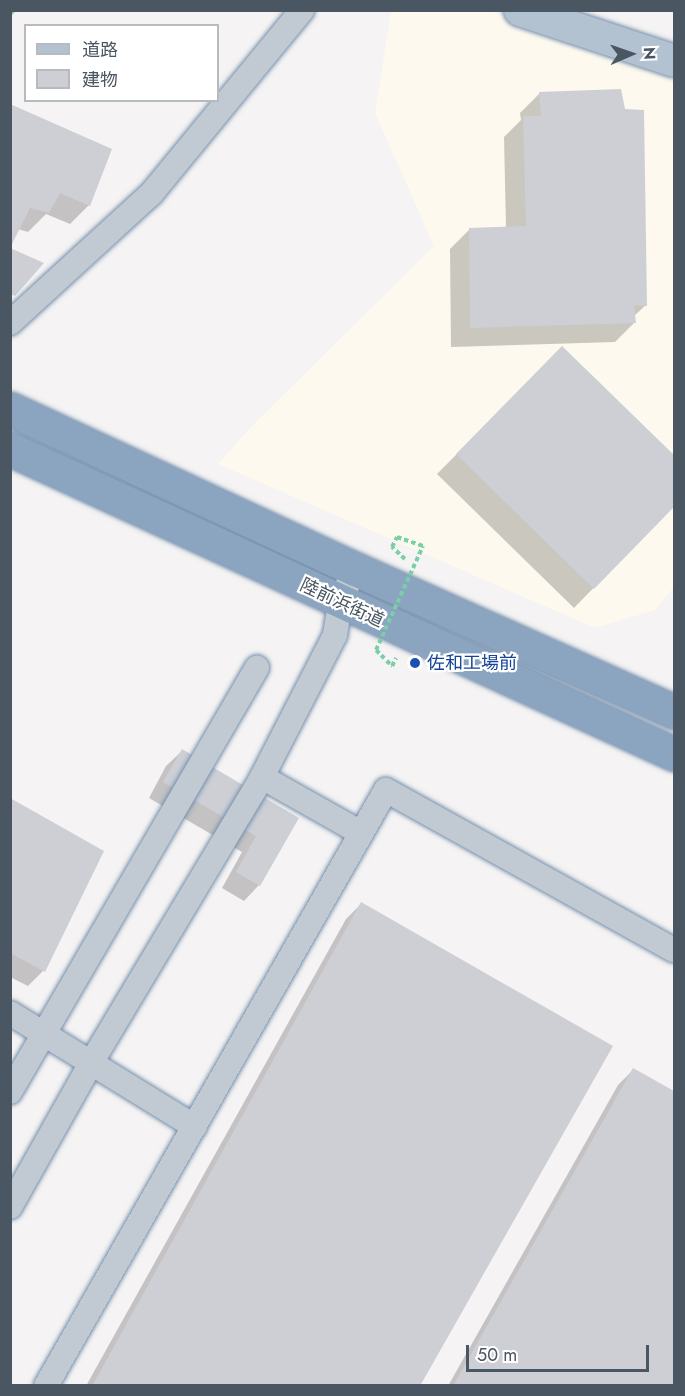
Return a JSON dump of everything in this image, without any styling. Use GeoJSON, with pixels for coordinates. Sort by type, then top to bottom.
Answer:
{"type":"FeatureCollection","features":[{"type":"Feature","properties":{"kind":"highway","name":"陸前浜街道"},"geometry":{"type":"LineString","coordinates":[[10,409],[355,569],[675,712]]}},
{"type":"Feature","properties":{"kind":"highway","name":"陸前浜街道"},"geometry":{"type":"LineString","coordinates":[[10,449],[675,754]]}},
{"type":"Feature","properties":{"kind":"main road"},"geometry":{"type":"LineString","coordinates":[[520,10],[675,61]]}},
{"type":"Feature","properties":{"kind":"street"},"geometry":{"type":"LineString","coordinates":[[10,323],[151,195],[303,10]]}},
{"type":"Feature","properties":{"kind":"street"},"geometry":{"type":"LineString","coordinates":[[10,1207],[91,1063],[262,777],[335,635],[340,602],[355,569]]}},
{"type":"Feature","properties":{"kind":"street"},"geometry":{"type":"LineString","coordinates":[[10,1092],[257,668]]}},
{"type":"Feature","properties":{"kind":"street"},"geometry":{"type":"LineString","coordinates":[[262,777],[361,832]]}},
{"type":"Feature","properties":{"kind":"street"},"geometry":{"type":"LineString","coordinates":[[46,1386],[386,790],[675,950]]}},
{"type":"Feature","properties":{"kind":"street"},"geometry":{"type":"LineString","coordinates":[[10,1014],[44,1032],[195,1127]]}},
{"type":"Feature","properties":{"kind":"path"},"geometry":{"type":"LineString","coordinates":[[10,14],[14,10]]}},
{"type":"Feature","properties":{"kind":"path"},"geometry":{"type":"LineString","coordinates":[[375,650],[423,546],[397,537],[392,547],[407,560]]}},
{"type":"Feature","properties":{"kind":"shaded area"},"geometry":{"type":"Polygon","coordinates":[[[391,11],[489,11],[674,72],[674,587],[655,610],[595,628],[218,464],[249,429],[434,246],[375,113],[391,11]]]}},
{"type":"Feature","properties":{"kind":"building"},"geometry":{"type":"Polygon","coordinates":[[[621,89],[625,109],[644,110],[647,306],[634,305],[636,323],[470,328],[469,228],[526,226],[523,116],[541,116],[539,92],[621,89]]]}},
{"type":"Feature","properties":{"kind":"building"},"geometry":{"type":"Polygon","coordinates":[[[10,104],[112,149],[90,206],[60,193],[49,213],[30,208],[10,248],[10,104]]]}},
{"type":"Feature","properties":{"kind":"building"},"geometry":{"type":"Polygon","coordinates":[[[10,248],[44,263],[15,296],[10,294],[10,248]]]}},
{"type":"Feature","properties":{"kind":"building"},"geometry":{"type":"Polygon","coordinates":[[[562,346],[674,455],[674,507],[594,589],[456,454],[562,346]]]}},
{"type":"Feature","properties":{"kind":"building"},"geometry":{"type":"Polygon","coordinates":[[[182,749],[299,818],[260,886],[236,872],[256,836],[163,782],[182,749]]]}},
{"type":"Feature","properties":{"kind":"building"},"geometry":{"type":"Polygon","coordinates":[[[10,798],[104,851],[45,972],[10,953],[10,798]]]}},
{"type":"Feature","properties":{"kind":"building"},"geometry":{"type":"Polygon","coordinates":[[[361,902],[613,1046],[420,1386],[92,1386],[361,902]]]}},
{"type":"Feature","properties":{"kind":"building"},"geometry":{"type":"Polygon","coordinates":[[[633,1068],[674,1091],[674,1386],[453,1386],[633,1068]]]}},
{"type":"Feature","properties":{"kind":"place","name":"佐和工場前"},"geometry":{"type":"Point","coordinates":[415,663]}}]}
